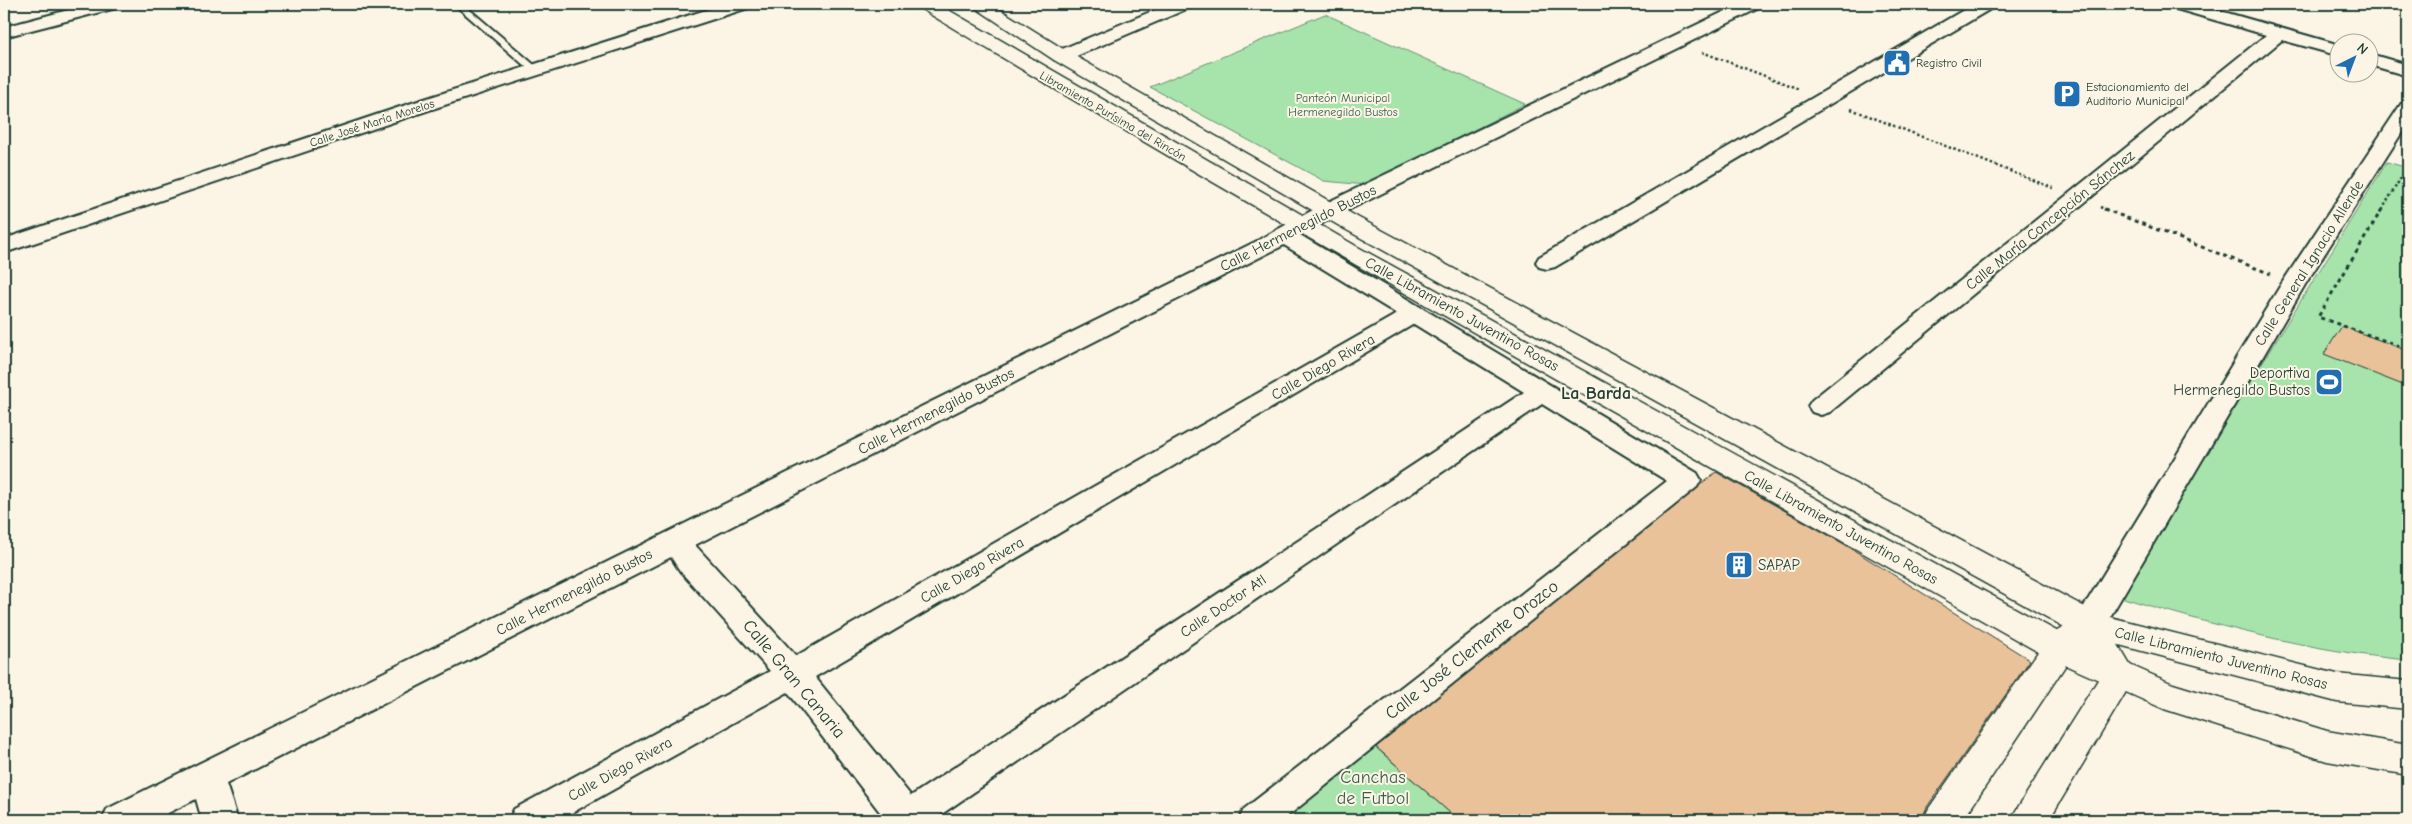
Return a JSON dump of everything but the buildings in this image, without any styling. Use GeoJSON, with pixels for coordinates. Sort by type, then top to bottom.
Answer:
{"type":"FeatureCollection","features":[{"type":"Feature","properties":{"kind":"main road","name":"Libramiento Purísima del Rincón"},"geometry":{"type":"LineString","coordinates":[[926,4],[1293,230]]}},
{"type":"Feature","properties":{"kind":"main road","name":"Libramiento Purísima del Rincón"},"geometry":{"type":"LineString","coordinates":[[979,4],[1061,56],[1330,210]]}},
{"type":"Feature","properties":{"kind":"main road","name":"Calle Libramiento Juventino Rosas"},"geometry":{"type":"LineString","coordinates":[[1330,210],[2089,625],[2336,688],[2408,695]]}},
{"type":"Feature","properties":{"kind":"main road","name":"Calle Libramiento Juventino Rosas"},"geometry":{"type":"LineString","coordinates":[[1293,230],[2059,648],[2164,695],[2327,746],[2408,760]]}},
{"type":"Feature","properties":{"kind":"main road"},"geometry":{"type":"LineString","coordinates":[[1942,820],[2059,648],[2089,625],[2120,675],[2029,820]]}},
{"type":"Feature","properties":{"kind":"street"},"geometry":{"type":"LineString","coordinates":[[4,32],[67,9],[110,4]]}},
{"type":"Feature","properties":{"kind":"street","name":"Calle José María Morelos"},"geometry":{"type":"LineString","coordinates":[[4,246],[742,4]]}},
{"type":"Feature","properties":{"kind":"street"},"geometry":{"type":"LineString","coordinates":[[1061,56],[1183,4]]}},
{"type":"Feature","properties":{"kind":"street","name":"Calle Hermenegildo Bustos"},"geometry":{"type":"LineString","coordinates":[[120,820],[1330,210],[1753,4]]}},
{"type":"Feature","properties":{"kind":"street"},"geometry":{"type":"LineString","coordinates":[[1547,262],[1986,4]]}},
{"type":"Feature","properties":{"kind":"street"},"geometry":{"type":"LineString","coordinates":[[2179,4],[2330,48]]}},
{"type":"Feature","properties":{"kind":"street","name":"Calle María Concepción Sánchez"},"geometry":{"type":"LineString","coordinates":[[1821,406],[2279,34]]}},
{"type":"Feature","properties":{"kind":"street"},"geometry":{"type":"LineString","coordinates":[[2380,63],[2408,71]]}},
{"type":"Feature","properties":{"kind":"street","name":"Calle General Ignacio Allende"},"geometry":{"type":"LineString","coordinates":[[2089,625],[2294,283],[2408,108]]}},
{"type":"Feature","properties":{"kind":"street"},"geometry":{"type":"LineString","coordinates":[[1293,230],[1414,314],[1542,392]]}},
{"type":"Feature","properties":{"kind":"street","name":"Calle Diego Rivera"},"geometry":{"type":"LineString","coordinates":[[527,820],[793,674],[1414,314]]}},
{"type":"Feature","properties":{"kind":"street","name":"Calle José Clemente Orozco"},"geometry":{"type":"LineString","coordinates":[[1258,820],[1687,480],[1542,392]]}},
{"type":"Feature","properties":{"kind":"street","name":"Calle Doctor Atl"},"geometry":{"type":"LineString","coordinates":[[907,820],[1542,392]]}},
{"type":"Feature","properties":{"kind":"street","name":"Calle Gran Canaria"},"geometry":{"type":"LineString","coordinates":[[676,541],[691,562],[793,674],[907,820]]}},
{"type":"Feature","properties":{"kind":"street"},"geometry":{"type":"LineString","coordinates":[[206,777],[220,820]]}},
{"type":"Feature","properties":{"kind":"lane"},"geometry":{"type":"LineString","coordinates":[[458,4],[536,71]]}},
{"type":"Feature","properties":{"kind":"lane"},"geometry":{"type":"LineString","coordinates":[[2394,4],[2408,8]]}},
{"type":"Feature","properties":{"kind":"path"},"geometry":{"type":"LineString","coordinates":[[1676,42],[2294,283]]}},
{"type":"Feature","properties":{"kind":"path"},"geometry":{"type":"LineString","coordinates":[[2408,170],[2406,169],[2318,317],[2408,349]]}},
{"type":"Feature","properties":{"kind":"shaded area"},"geometry":{"type":"Polygon","coordinates":[[[1692,4],[1743,4],[1722,14],[1692,4]]]}},
{"type":"Feature","properties":{"kind":"green space","name":"Panteón Municipal Hermenegildo Bustos"},"geometry":{"type":"Polygon","coordinates":[[[1325,14],[1525,104],[1366,185],[1324,181],[1150,87],[1325,14]]]}},
{"type":"Feature","properties":{"kind":"green space","name":"Deportiva Hermenegildo Bustos"},"geometry":{"type":"Polygon","coordinates":[[[2387,162],[2408,168],[2408,660],[2334,650],[2261,636],[2117,596],[2387,162]]]}},
{"type":"Feature","properties":{"kind":"green space","name":"Canchas de Futbol"},"geometry":{"type":"Polygon","coordinates":[[[1374,746],[1458,820],[1282,820],[1374,746]]]}},
{"type":"Feature","properties":{"kind":"place","name":"Registro Civil"},"geometry":{"type":"Point","coordinates":[1897,63]}},
{"type":"Feature","properties":{"kind":"place","name":"Estacionamiento del Auditorio Municipal"},"geometry":{"type":"Point","coordinates":[2067,94]}},
{"type":"Feature","properties":{"kind":"place","name":"Deportiva Hermenegildo Bustos"},"geometry":{"type":"Point","coordinates":[2329,382]}},
{"type":"Feature","properties":{"kind":"place","name":"SAPAP"},"geometry":{"type":"Point","coordinates":[1739,565]}},
{"type":"Feature","properties":{"kind":"district","name":"La Barda"},"geometry":{"type":"Point","coordinates":[1596,393]}}]}
